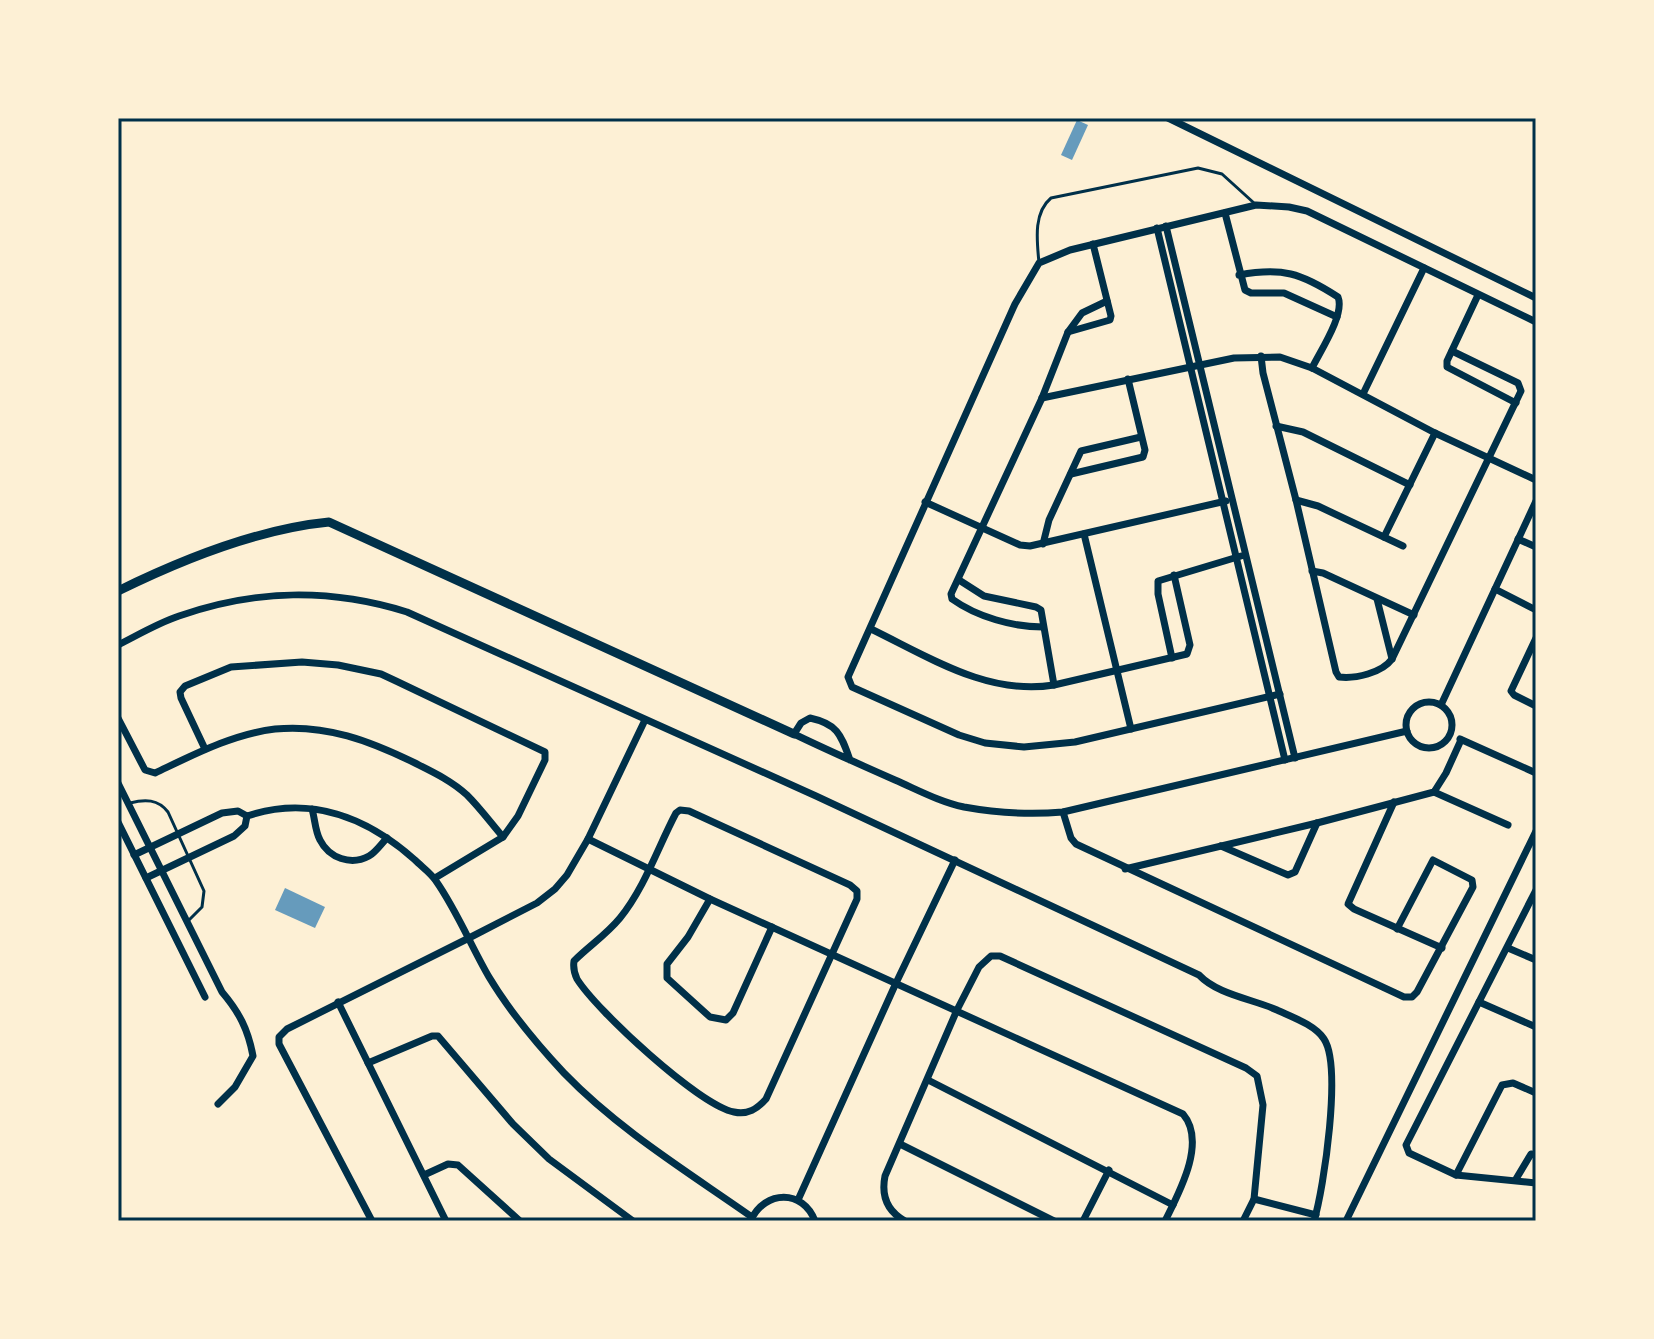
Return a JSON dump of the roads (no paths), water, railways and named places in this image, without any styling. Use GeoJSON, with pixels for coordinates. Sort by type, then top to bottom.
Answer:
{"type":"FeatureCollection","features":[{"type":"Feature","properties":{"kind":"street"},"geometry":{"type":"LineString","coordinates":[[1168,118],[1536,298]]}},
{"type":"Feature","properties":{"kind":"street"},"geometry":{"type":"LineString","coordinates":[[1280,694],[1042,747],[985,743],[959,735],[852,687],[848,677],[925,502],[1015,304],[1039,263],[1093,244],[1256,205],[1289,207],[1307,211],[1536,322]]}},
{"type":"Feature","properties":{"kind":"street"},"geometry":{"type":"LineString","coordinates":[[1225,213],[1239,275],[1248,293],[1284,293],[1337,317]]}},
{"type":"Feature","properties":{"kind":"street"},"geometry":{"type":"LineString","coordinates":[[1162,227],[1222,502],[1238,557],[1285,760]]}},
{"type":"Feature","properties":{"kind":"street"},"geometry":{"type":"LineString","coordinates":[[1068,332],[1108,323],[1111,316],[1093,244]]}},
{"type":"Feature","properties":{"kind":"street"},"geometry":{"type":"LineString","coordinates":[[1363,394],[1424,268]]}},
{"type":"Feature","properties":{"kind":"street"},"geometry":{"type":"LineString","coordinates":[[1239,275],[1279,270],[1293,273],[1338,297],[1341,305],[1337,317],[1312,368]]}},
{"type":"Feature","properties":{"kind":"street"},"geometry":{"type":"LineString","coordinates":[[1478,295],[1447,367],[1516,403]]}},
{"type":"Feature","properties":{"kind":"street"},"geometry":{"type":"LineString","coordinates":[[1043,627],[1014,625],[956,602],[951,594],[1042,398],[1068,332],[1082,313],[1107,301]]}},
{"type":"Feature","properties":{"kind":"street"},"geometry":{"type":"LineString","coordinates":[[1261,356],[1339,677],[1346,678],[1375,671],[1388,665],[1392,659],[1521,391],[1518,383],[1452,351]]}},
{"type":"Feature","properties":{"kind":"street"},"geometry":{"type":"LineString","coordinates":[[1042,398],[1248,355],[1280,357],[1312,368],[1435,433],[1536,480]]}},
{"type":"Feature","properties":{"kind":"street"},"geometry":{"type":"LineString","coordinates":[[1194,366],[1247,555],[1295,758]]}},
{"type":"Feature","properties":{"kind":"street"},"geometry":{"type":"LineString","coordinates":[[1071,474],[1140,459],[1145,450],[1128,379]]}},
{"type":"Feature","properties":{"kind":"street"},"geometry":{"type":"LineString","coordinates":[[1276,426],[1303,432],[1410,485]]}},
{"type":"Feature","properties":{"kind":"street"},"geometry":{"type":"LineString","coordinates":[[1384,537],[1435,433]]}},
{"type":"Feature","properties":{"kind":"street"},"geometry":{"type":"LineString","coordinates":[[1043,544],[1049,520],[1081,451],[1141,437]]}},
{"type":"Feature","properties":{"kind":"street"},"geometry":{"type":"LineString","coordinates":[[925,502],[1020,545],[1037,546],[1232,499]]}},
{"type":"Feature","properties":{"kind":"street"},"geometry":{"type":"LineString","coordinates":[[1296,500],[1308,502],[1403,546]]}},
{"type":"Feature","properties":{"kind":"street"},"geometry":{"type":"LineString","coordinates":[[1441,705],[1536,501]]}},
{"type":"Feature","properties":{"kind":"street"},"geometry":{"type":"LineString","coordinates":[[118,591],[170,566],[260,536],[329,522],[941,800],[963,807],[1028,815],[1063,812],[1407,731]]}},
{"type":"Feature","properties":{"kind":"street"},"geometry":{"type":"LineString","coordinates":[[1084,534],[1131,729]]}},
{"type":"Feature","properties":{"kind":"street"},"geometry":{"type":"LineString","coordinates":[[1518,539],[1536,547]]}},
{"type":"Feature","properties":{"kind":"street"},"geometry":{"type":"LineString","coordinates":[[1172,658],[1156,585],[1159,579],[1247,555]]}},
{"type":"Feature","properties":{"kind":"street"},"geometry":{"type":"LineString","coordinates":[[1312,571],[1323,573],[1414,615]]}},
{"type":"Feature","properties":{"kind":"street"},"geometry":{"type":"LineString","coordinates":[[871,629],[996,685],[1033,688],[1054,685],[1187,654],[1190,645],[1174,575]]}},
{"type":"Feature","properties":{"kind":"street"},"geometry":{"type":"LineString","coordinates":[[959,580],[984,596],[1041,610],[1054,685]]}},
{"type":"Feature","properties":{"kind":"street"},"geometry":{"type":"LineString","coordinates":[[1495,589],[1536,610]]}},
{"type":"Feature","properties":{"kind":"street"},"geometry":{"type":"LineString","coordinates":[[118,645],[177,617],[220,603],[267,594],[347,596],[407,612],[955,860],[1199,975],[1212,986],[1278,1011],[1317,1032],[1328,1048],[1331,1065],[1329,1128],[1321,1198],[1315,1218],[1254,1199]]}},
{"type":"Feature","properties":{"kind":"street"},"geometry":{"type":"LineString","coordinates":[[1377,599],[1392,659]]}},
{"type":"Feature","properties":{"kind":"street"},"geometry":{"type":"LineString","coordinates":[[1536,638],[1511,691],[1534,704],[1536,693]]}},
{"type":"Feature","properties":{"kind":"street"},"geometry":{"type":"LineString","coordinates":[[205,749],[180,692],[185,686],[231,667],[302,662],[338,665],[381,674],[545,752],[545,760],[518,816],[503,837],[435,878]]}},
{"type":"Feature","properties":{"kind":"street"},"geometry":{"type":"LineString","coordinates":[[1426,702],[1441,705],[1451,715],[1451,735],[1441,745],[1428,748],[1415,743],[1406,723],[1412,709],[1426,702]]}},
{"type":"Feature","properties":{"kind":"street"},"geometry":{"type":"LineString","coordinates":[[118,718],[141,763],[150,773],[205,749],[274,729],[309,729],[349,735],[389,750],[445,778],[466,795],[503,837]]}},
{"type":"Feature","properties":{"kind":"street"},"geometry":{"type":"LineString","coordinates":[[794,734],[801,723],[810,718],[835,727],[850,760]]}},
{"type":"Feature","properties":{"kind":"street"},"geometry":{"type":"LineString","coordinates":[[372,1221],[279,1044],[279,1037],[287,1029],[338,1002],[537,903],[555,889],[588,839],[645,720]]}},
{"type":"Feature","properties":{"kind":"street"},"geometry":{"type":"LineString","coordinates":[[1451,735],[1536,773]]}},
{"type":"Feature","properties":{"kind":"street"},"geometry":{"type":"LineString","coordinates":[[1434,792],[1461,740]]}},
{"type":"Feature","properties":{"kind":"street"},"geometry":{"type":"LineString","coordinates":[[118,783],[222,992],[243,1020],[253,1056],[235,1087],[218,1104]]}},
{"type":"Feature","properties":{"kind":"street"},"geometry":{"type":"LineString","coordinates":[[1124,869],[1434,792],[1508,825]]}},
{"type":"Feature","properties":{"kind":"street"},"geometry":{"type":"LineString","coordinates":[[1394,802],[1348,904],[1442,948]]}},
{"type":"Feature","properties":{"kind":"street"},"geometry":{"type":"LineString","coordinates":[[134,855],[222,813],[238,811],[247,816],[275,807],[312,809],[367,825],[435,878],[510,1009],[566,1075],[603,1110],[752,1219],[757,1209],[772,1198],[781,1196],[798,1200],[810,1210],[815,1221]]}},
{"type":"Feature","properties":{"kind":"street"},"geometry":{"type":"LineString","coordinates":[[312,809],[317,835],[323,845],[346,861],[358,861],[372,855],[387,838]]}},
{"type":"Feature","properties":{"kind":"street"},"geometry":{"type":"LineString","coordinates":[[680,810],[689,811],[850,885],[857,891],[857,899],[833,953],[766,1099],[755,1111],[738,1113],[724,1109],[648,1053],[607,1014],[576,978],[574,961],[597,943],[622,916],[680,810]]}},
{"type":"Feature","properties":{"kind":"street"},"geometry":{"type":"LineString","coordinates":[[1063,812],[1076,844],[1404,997],[1412,997],[1417,992],[1442,948],[1473,887],[1469,876],[1438,861],[1429,863],[1397,929]]}},
{"type":"Feature","properties":{"kind":"street"},"geometry":{"type":"LineString","coordinates":[[146,878],[234,836],[245,826],[247,816]]}},
{"type":"Feature","properties":{"kind":"street"},"geometry":{"type":"LineString","coordinates":[[118,822],[205,997]]}},
{"type":"Feature","properties":{"kind":"street"},"geometry":{"type":"LineString","coordinates":[[1220,845],[1288,875],[1295,872],[1317,823]]}},
{"type":"Feature","properties":{"kind":"street"},"geometry":{"type":"LineString","coordinates":[[1346,1221],[1536,831]]}},
{"type":"Feature","properties":{"kind":"street"},"geometry":{"type":"LineString","coordinates":[[588,839],[710,899],[1183,1114],[1192,1132],[1191,1152],[1184,1179],[1165,1221]]}},
{"type":"Feature","properties":{"kind":"street"},"geometry":{"type":"LineString","coordinates":[[798,1200],[955,860]]}},
{"type":"Feature","properties":{"kind":"street"},"geometry":{"type":"LineString","coordinates":[[1536,890],[1406,1145],[1409,1153],[1456,1175],[1536,1183]]}},
{"type":"Feature","properties":{"kind":"street"},"geometry":{"type":"LineString","coordinates":[[710,899],[688,937],[667,964],[665,972],[667,978],[710,1017],[726,1020],[733,1013],[772,927]]}},
{"type":"Feature","properties":{"kind":"street"},"geometry":{"type":"LineString","coordinates":[[1508,948],[1536,960]]}},
{"type":"Feature","properties":{"kind":"street"},"geometry":{"type":"LineString","coordinates":[[905,1221],[889,1208],[884,1196],[885,1176],[957,1010],[979,967],[991,956],[1000,956],[1246,1068],[1257,1076],[1263,1105],[1254,1199],[1243,1221]]}},
{"type":"Feature","properties":{"kind":"street"},"geometry":{"type":"LineString","coordinates":[[338,1002],[446,1221]]}},
{"type":"Feature","properties":{"kind":"street"},"geometry":{"type":"LineString","coordinates":[[1479,1002],[1536,1027]]}},
{"type":"Feature","properties":{"kind":"street"},"geometry":{"type":"LineString","coordinates":[[368,1063],[438,1036],[494,1103],[549,1159],[633,1221]]}},
{"type":"Feature","properties":{"kind":"street"},"geometry":{"type":"LineString","coordinates":[[928,1080],[1173,1205]]}},
{"type":"Feature","properties":{"kind":"street"},"geometry":{"type":"LineString","coordinates":[[1456,1175],[1502,1085],[1513,1083],[1536,1093]]}},
{"type":"Feature","properties":{"kind":"street"},"geometry":{"type":"LineString","coordinates":[[900,1144],[1054,1221]]}},
{"type":"Feature","properties":{"kind":"street"},"geometry":{"type":"LineString","coordinates":[[1516,1179],[1527,1157],[1536,1155]]}},
{"type":"Feature","properties":{"kind":"street"},"geometry":{"type":"LineString","coordinates":[[424,1175],[448,1164],[458,1165],[520,1221]]}},
{"type":"Feature","properties":{"kind":"street"},"geometry":{"type":"LineString","coordinates":[[1083,1221],[1109,1170]]}},
{"type":"Feature","properties":{"kind":"lane"},"geometry":{"type":"LineString","coordinates":[[1039,263],[1039,215],[1051,198],[1198,168],[1222,174],[1256,205]]}},
{"type":"Feature","properties":{"kind":"lane"},"geometry":{"type":"LineString","coordinates":[[128,803],[148,800],[163,805],[178,834],[205,898],[202,907],[187,922]]}},
{"type":"Feature","properties":{"kind":"water"},"geometry":{"type":"Polygon","coordinates":[[[1077,120],[1088,125],[1072,160],[1061,155],[1077,120]]]}},
{"type":"Feature","properties":{"kind":"water"},"geometry":{"type":"Polygon","coordinates":[[[285,888],[325,907],[315,928],[275,910],[285,888]]]}}]}
